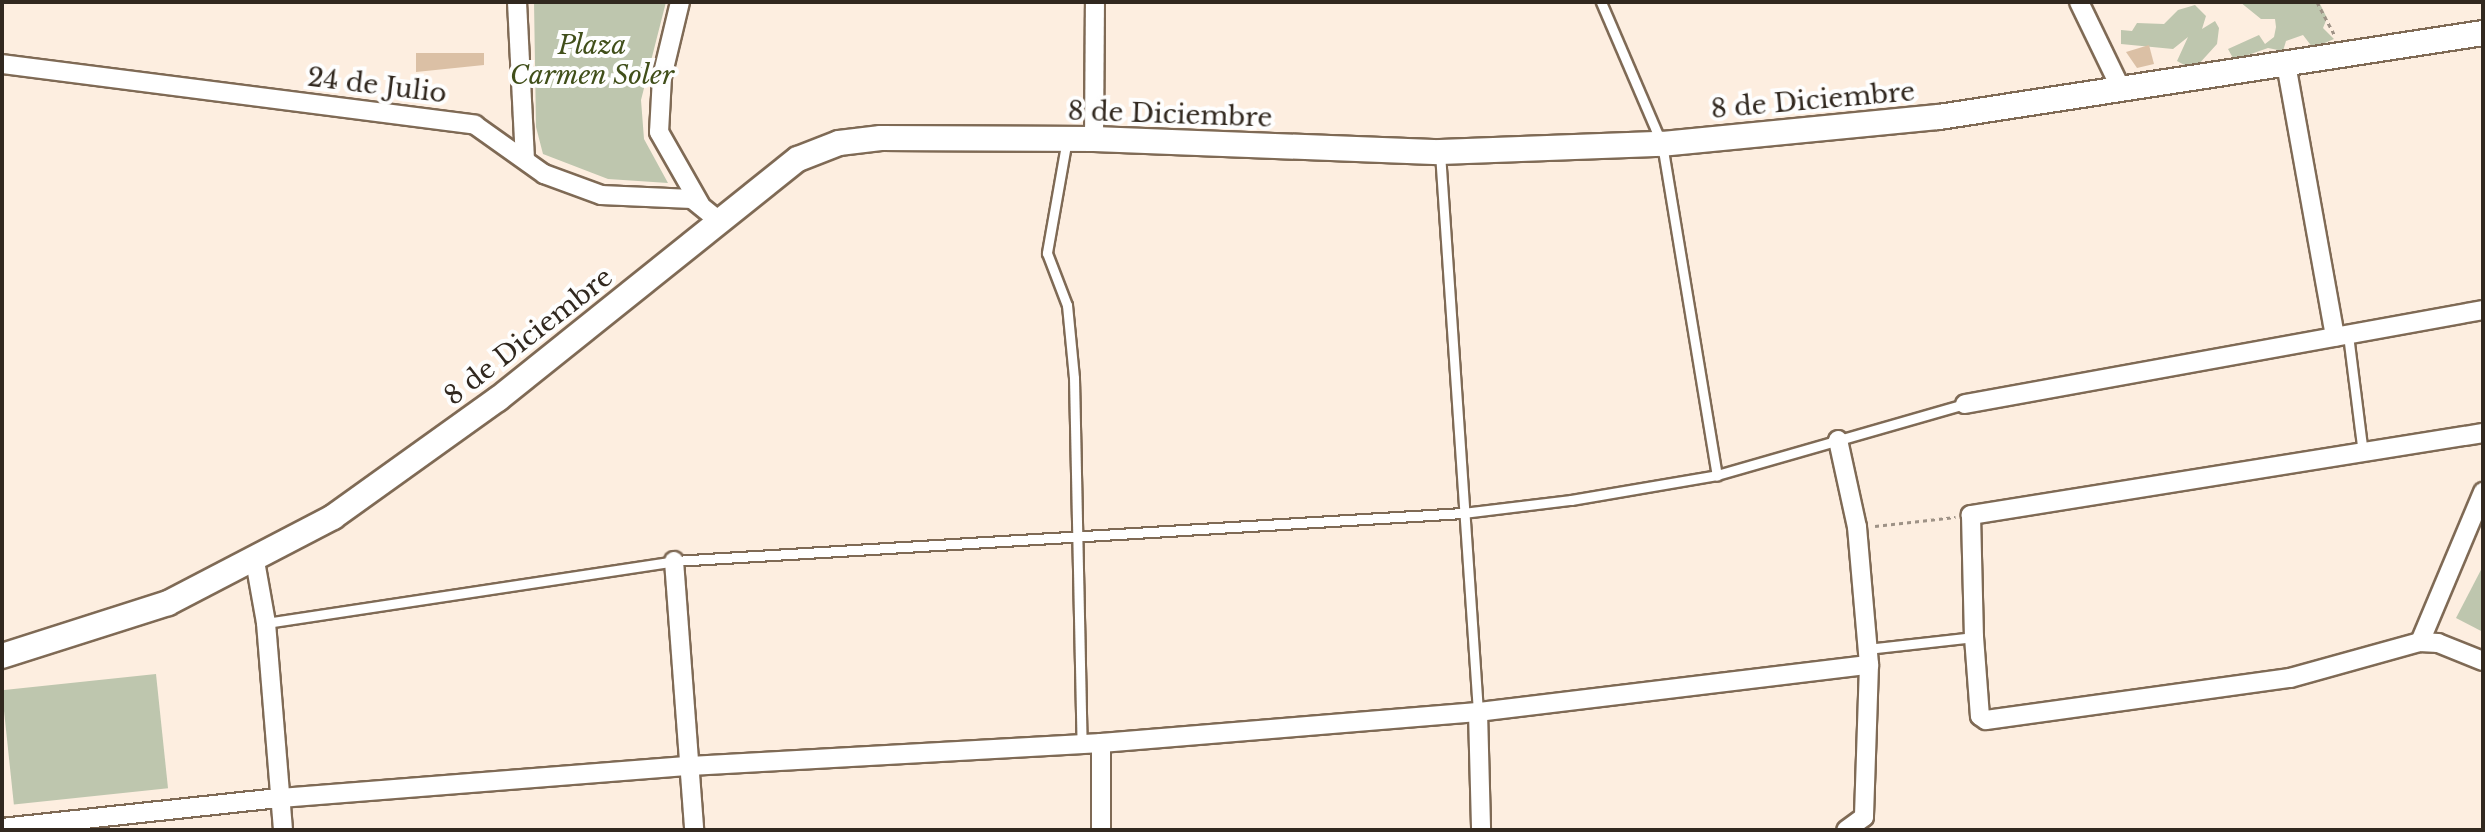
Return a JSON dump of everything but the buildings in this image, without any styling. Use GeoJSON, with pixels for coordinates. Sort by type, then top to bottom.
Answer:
{"type":"FeatureCollection","features":[{"type":"Feature","properties":{"kind":"street"},"geometry":{"type":"LineString","coordinates":[[517,2],[525,159]]}},
{"type":"Feature","properties":{"kind":"street"},"geometry":{"type":"LineString","coordinates":[[680,2],[662,77],[659,132],[700,204],[719,221]]}},
{"type":"Feature","properties":{"kind":"street"},"geometry":{"type":"LineString","coordinates":[[1094,139],[1095,2]]}},
{"type":"Feature","properties":{"kind":"street"},"geometry":{"type":"LineString","coordinates":[[2079,2],[2121,89]]}},
{"type":"Feature","properties":{"kind":"street","name":"8 de Diciembre"},"geometry":{"type":"LineString","coordinates":[[2,656],[168,603],[255,561],[333,517],[418,458],[798,159],[839,143],[861,138],[1094,139],[1440,152],[1662,144],[1939,117],[2483,33]]}},
{"type":"Feature","properties":{"kind":"street","name":"24 de Julio"},"geometry":{"type":"LineString","coordinates":[[2,64],[475,125],[544,174],[601,195],[683,198],[700,204]]}},
{"type":"Feature","properties":{"kind":"street"},"geometry":{"type":"LineString","coordinates":[[2286,64],[2341,336]]}},
{"type":"Feature","properties":{"kind":"street"},"geometry":{"type":"LineString","coordinates":[[1965,404],[2483,310]]}},
{"type":"Feature","properties":{"kind":"street"},"geometry":{"type":"LineString","coordinates":[[2483,433],[1971,515],[1974,637],[1980,716],[1994,721],[2290,678],[2420,642],[2438,643],[2483,661]]}},
{"type":"Feature","properties":{"kind":"street"},"geometry":{"type":"LineString","coordinates":[[1838,440],[1857,527],[1868,657],[1864,817],[1846,830]]}},
{"type":"Feature","properties":{"kind":"street"},"geometry":{"type":"LineString","coordinates":[[2420,642],[2483,492]]}},
{"type":"Feature","properties":{"kind":"street"},"geometry":{"type":"LineString","coordinates":[[255,561],[266,623],[283,830]]}},
{"type":"Feature","properties":{"kind":"street"},"geometry":{"type":"LineString","coordinates":[[674,561],[694,830]]}},
{"type":"Feature","properties":{"kind":"street"},"geometry":{"type":"LineString","coordinates":[[2,828],[280,798],[690,766],[1082,745],[1478,712],[1868,657]]}},
{"type":"Feature","properties":{"kind":"street"},"geometry":{"type":"LineString","coordinates":[[1478,712],[1481,830]]}},
{"type":"Feature","properties":{"kind":"street"},"geometry":{"type":"LineString","coordinates":[[1101,743],[1101,830]]}},
{"type":"Feature","properties":{"kind":"lane"},"geometry":{"type":"LineString","coordinates":[[1601,2],[1662,144],[1717,475]]}},
{"type":"Feature","properties":{"kind":"lane"},"geometry":{"type":"LineString","coordinates":[[1067,139],[1047,253],[1067,305],[1080,538],[1082,745]]}},
{"type":"Feature","properties":{"kind":"lane"},"geometry":{"type":"LineString","coordinates":[[1440,152],[1478,712]]}},
{"type":"Feature","properties":{"kind":"lane"},"geometry":{"type":"LineString","coordinates":[[2341,336],[2363,453]]}},
{"type":"Feature","properties":{"kind":"lane"},"geometry":{"type":"LineString","coordinates":[[266,623],[674,561],[1463,513],[1717,475],[1965,404]]}},
{"type":"Feature","properties":{"kind":"lane"},"geometry":{"type":"LineString","coordinates":[[1868,657],[1974,637]]}},
{"type":"Feature","properties":{"kind":"path"},"geometry":{"type":"LineString","coordinates":[[2317,2],[2344,53]]}},
{"type":"Feature","properties":{"kind":"path"},"geometry":{"type":"LineString","coordinates":[[1857,527],[1971,515]]}},
{"type":"Feature","properties":{"kind":"green space","name":"Plaza Carmen Soler"},"geometry":{"type":"Polygon","coordinates":[[[534,2],[666,2],[641,100],[644,139],[668,183],[608,179],[543,154],[536,127],[534,2]]]}},
{"type":"Feature","properties":{"kind":"green space"},"geometry":{"type":"Polygon","coordinates":[[[2240,2],[2319,2],[2327,18],[2323,28],[2334,39],[2313,48],[2303,35],[2286,41],[2283,51],[2268,48],[2234,60],[2228,49],[2259,35],[2265,44],[2274,37],[2276,27],[2275,19],[2261,19],[2240,2]]]}},
{"type":"Feature","properties":{"kind":"green space"},"geometry":{"type":"Polygon","coordinates":[[[2195,5],[2206,16],[2202,29],[2215,21],[2219,28],[2217,44],[2197,66],[2190,68],[2177,61],[2188,37],[2173,49],[2121,44],[2121,30],[2132,31],[2137,23],[2164,24],[2178,10],[2195,5]]]}},
{"type":"Feature","properties":{"kind":"green space"},"geometry":{"type":"Polygon","coordinates":[[[2483,566],[2483,632],[2456,618],[2483,566]]]}},
{"type":"Feature","properties":{"kind":"green space"},"geometry":{"type":"Polygon","coordinates":[[[156,674],[168,788],[14,805],[2,690],[156,674]]]}}]}
